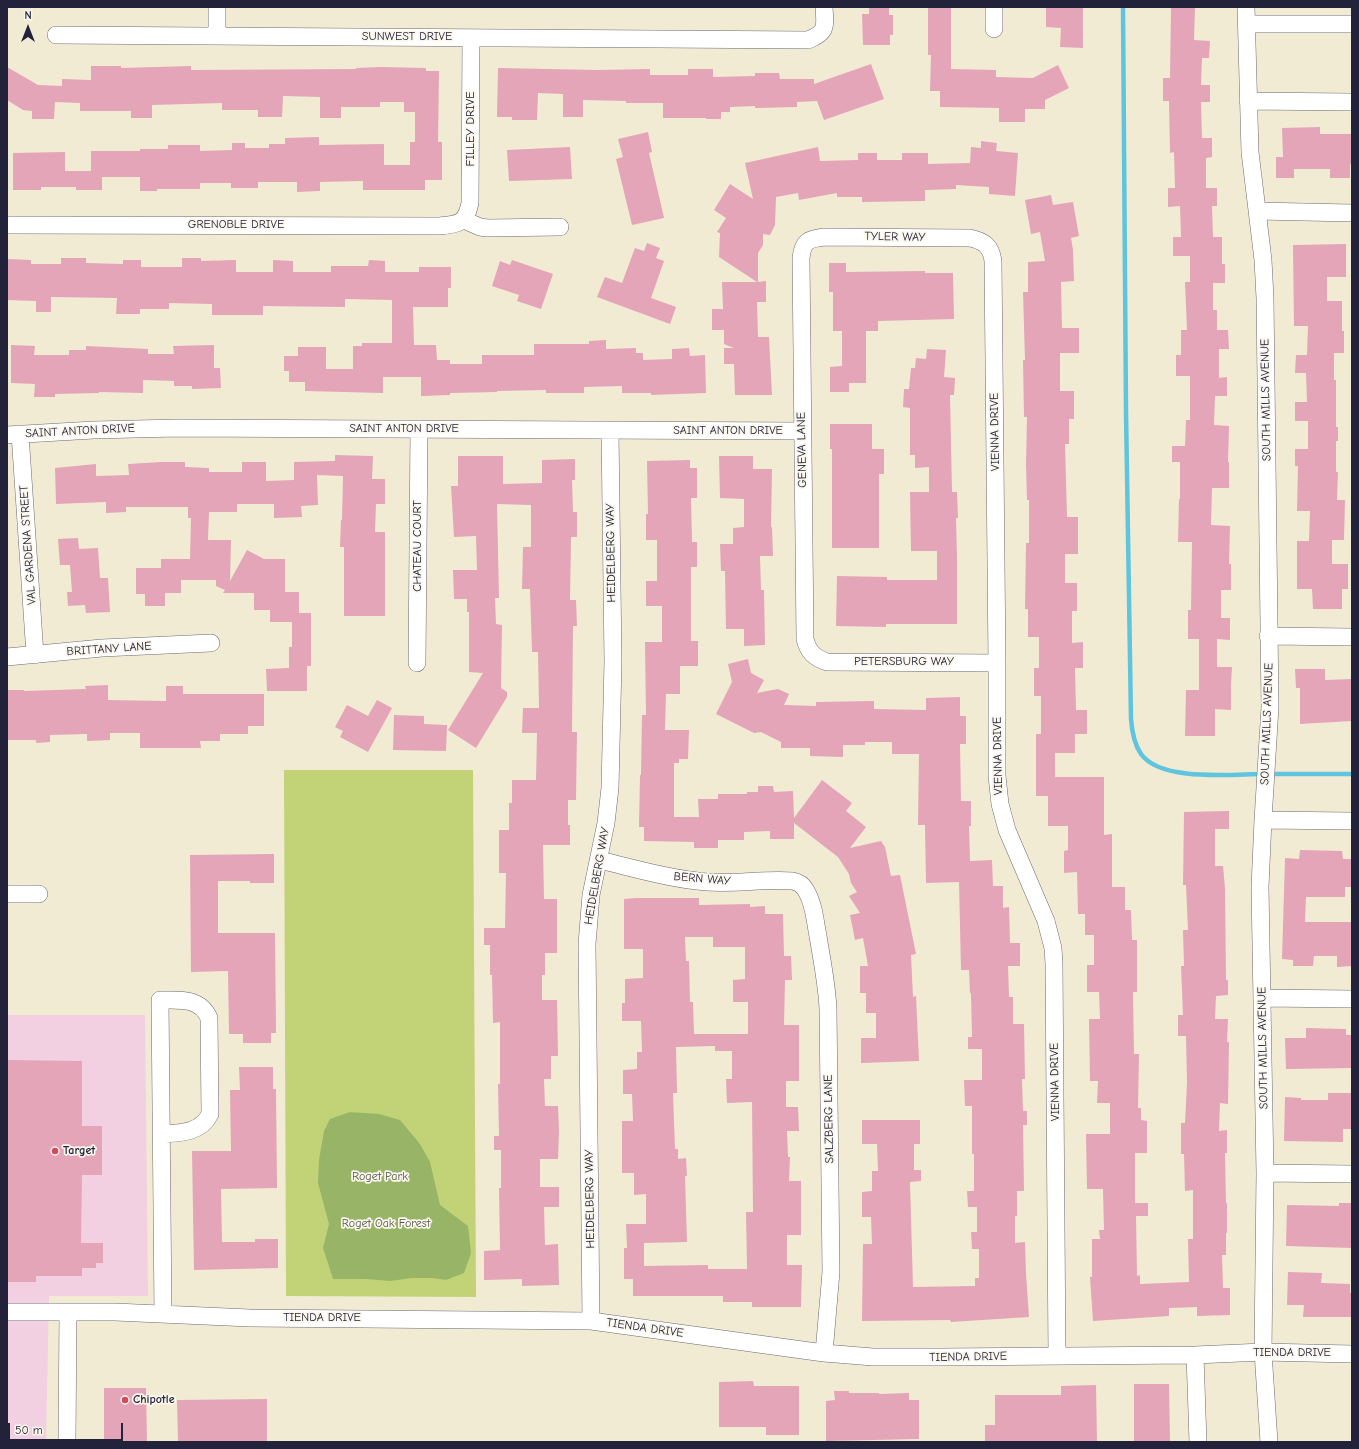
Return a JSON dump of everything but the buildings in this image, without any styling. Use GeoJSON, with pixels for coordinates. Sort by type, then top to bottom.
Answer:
{"type":"FeatureCollection","features":[{"type":"Feature","properties":{"kind":"street"},"geometry":{"type":"LineString","coordinates":[[217,7],[217,36]]}},
{"type":"Feature","properties":{"kind":"street","name":"SUNWEST DRIVE"},"geometry":{"type":"LineString","coordinates":[[56,35],[808,40],[820,35],[825,26],[824,7]]}},
{"type":"Feature","properties":{"kind":"street"},"geometry":{"type":"LineString","coordinates":[[994,7],[994,29]]}},
{"type":"Feature","properties":{"kind":"street","name":"SOUTH MILLS AVENUE"},"geometry":{"type":"LineString","coordinates":[[1246,7],[1251,165],[1263,260],[1265,298],[1269,727],[1262,820],[1260,886],[1265,1173],[1263,1352],[1269,1442]]}},
{"type":"Feature","properties":{"kind":"street"},"geometry":{"type":"LineString","coordinates":[[1246,24],[1352,24]]}},
{"type":"Feature","properties":{"kind":"street","name":"FILLEY DRIVE"},"geometry":{"type":"LineString","coordinates":[[464,220],[468,212],[470,193],[471,38]]}},
{"type":"Feature","properties":{"kind":"street"},"geometry":{"type":"LineString","coordinates":[[1248,101],[1352,102]]}},
{"type":"Feature","properties":{"kind":"street"},"geometry":{"type":"LineString","coordinates":[[1257,211],[1352,213]]}},
{"type":"Feature","properties":{"kind":"street"},"geometry":{"type":"LineString","coordinates":[[464,220],[487,228],[560,227]]}},
{"type":"Feature","properties":{"kind":"street","name":"GRENOBLE DRIVE"},"geometry":{"type":"LineString","coordinates":[[7,224],[439,226],[458,223],[464,220]]}},
{"type":"Feature","properties":{"kind":"street","name":"TYLER WAY"},"geometry":{"type":"LineString","coordinates":[[805,243],[810,240],[824,237],[970,238],[985,243]]}},
{"type":"Feature","properties":{"kind":"street","name":"GENEVA LANE"},"geometry":{"type":"LineString","coordinates":[[805,243],[802,249],[801,258],[805,639],[812,655]]}},
{"type":"Feature","properties":{"kind":"street","name":"VIENNA DRIVE"},"geometry":{"type":"LineString","coordinates":[[985,243],[992,253],[993,260],[997,776],[1000,804],[1007,830],[1041,906],[1050,934],[1054,964],[1057,1356]]}},
{"type":"Feature","properties":{"kind":"street","name":"SAINT ANTON DRIVE"},"geometry":{"type":"LineString","coordinates":[[13,435],[155,428],[802,431]]}},
{"type":"Feature","properties":{"kind":"street","name":"CHATEAU COURT"},"geometry":{"type":"LineString","coordinates":[[417,663],[418,429]]}},
{"type":"Feature","properties":{"kind":"street","name":"HEIDELBERG WAY"},"geometry":{"type":"LineString","coordinates":[[591,1321],[587,944],[589,909],[606,823],[610,770],[613,662],[610,431]]}},
{"type":"Feature","properties":{"kind":"street","name":"VAL GARDENA STREET"},"geometry":{"type":"LineString","coordinates":[[13,435],[35,655]]}},
{"type":"Feature","properties":{"kind":"street"},"geometry":{"type":"LineString","coordinates":[[1268,636],[1352,637]]}},
{"type":"Feature","properties":{"kind":"street","name":"BRITTANY LANE"},"geometry":{"type":"LineString","coordinates":[[7,657],[102,648],[210,643]]}},
{"type":"Feature","properties":{"kind":"street","name":"PETERSBURG WAY"},"geometry":{"type":"LineString","coordinates":[[812,655],[827,662],[997,663]]}},
{"type":"Feature","properties":{"kind":"street"},"geometry":{"type":"LineString","coordinates":[[1262,820],[1352,821]]}},
{"type":"Feature","properties":{"kind":"street","name":"BERN WAY"},"geometry":{"type":"LineString","coordinates":[[599,860],[694,881],[793,881],[799,882],[805,888]]}},
{"type":"Feature","properties":{"kind":"street","name":"SALZBERG LANE"},"geometry":{"type":"LineString","coordinates":[[805,888],[814,916],[826,979],[828,1009],[831,1272],[824,1353]]}},
{"type":"Feature","properties":{"kind":"street"},"geometry":{"type":"LineString","coordinates":[[7,894],[39,894]]}},
{"type":"Feature","properties":{"kind":"street"},"geometry":{"type":"LineString","coordinates":[[1262,998],[1352,999]]}},
{"type":"Feature","properties":{"kind":"street"},"geometry":{"type":"LineString","coordinates":[[162,1134],[192,1130],[204,1123],[210,1114],[209,1018],[203,1008],[198,1004],[186,1000],[160,1000],[163,1314]]}},
{"type":"Feature","properties":{"kind":"street"},"geometry":{"type":"LineString","coordinates":[[1265,1173],[1352,1174]]}},
{"type":"Feature","properties":{"kind":"street","name":"TIENDA DRIVE"},"geometry":{"type":"LineString","coordinates":[[7,1312],[115,1312],[250,1318],[591,1321],[824,1353],[901,1358],[1195,1355],[1263,1352],[1352,1354]]}},
{"type":"Feature","properties":{"kind":"street"},"geometry":{"type":"LineString","coordinates":[[67,1442],[68,1312]]}},
{"type":"Feature","properties":{"kind":"street"},"geometry":{"type":"LineString","coordinates":[[1195,1355],[1198,1442]]}},
{"type":"Feature","properties":{"kind":"shaded area"},"geometry":{"type":"Polygon","coordinates":[[[7,1015],[145,1015],[148,1296],[49,1296],[46,1442],[7,1442],[7,1015]]]}},
{"type":"Feature","properties":{"kind":"green space","name":"Roget Park"},"geometry":{"type":"Polygon","coordinates":[[[284,770],[473,770],[476,1297],[286,1296],[284,770]]]}},
{"type":"Feature","properties":{"kind":"green space","name":"Roget Oak Forest"},"geometry":{"type":"Polygon","coordinates":[[[350,1112],[379,1114],[400,1120],[420,1144],[430,1162],[440,1205],[468,1226],[471,1253],[464,1273],[446,1280],[432,1278],[412,1278],[390,1281],[333,1279],[323,1248],[329,1224],[318,1183],[319,1160],[324,1131],[330,1119],[350,1112]]]}},
{"type":"Feature","properties":{"kind":"waterway"},"geometry":{"type":"LineString","coordinates":[[1123,7],[1126,412],[1131,719],[1133,733],[1135,742],[1141,754],[1151,763],[1164,769],[1180,773],[1216,775],[1263,774]]}},
{"type":"Feature","properties":{"kind":"waterway"},"geometry":{"type":"LineString","coordinates":[[1270,774],[1352,774]]}},
{"type":"Feature","properties":{"kind":"place","name":"Target"},"geometry":{"type":"Point","coordinates":[55,1151]}},
{"type":"Feature","properties":{"kind":"place","name":"Chipotle"},"geometry":{"type":"Point","coordinates":[125,1400]}}]}
